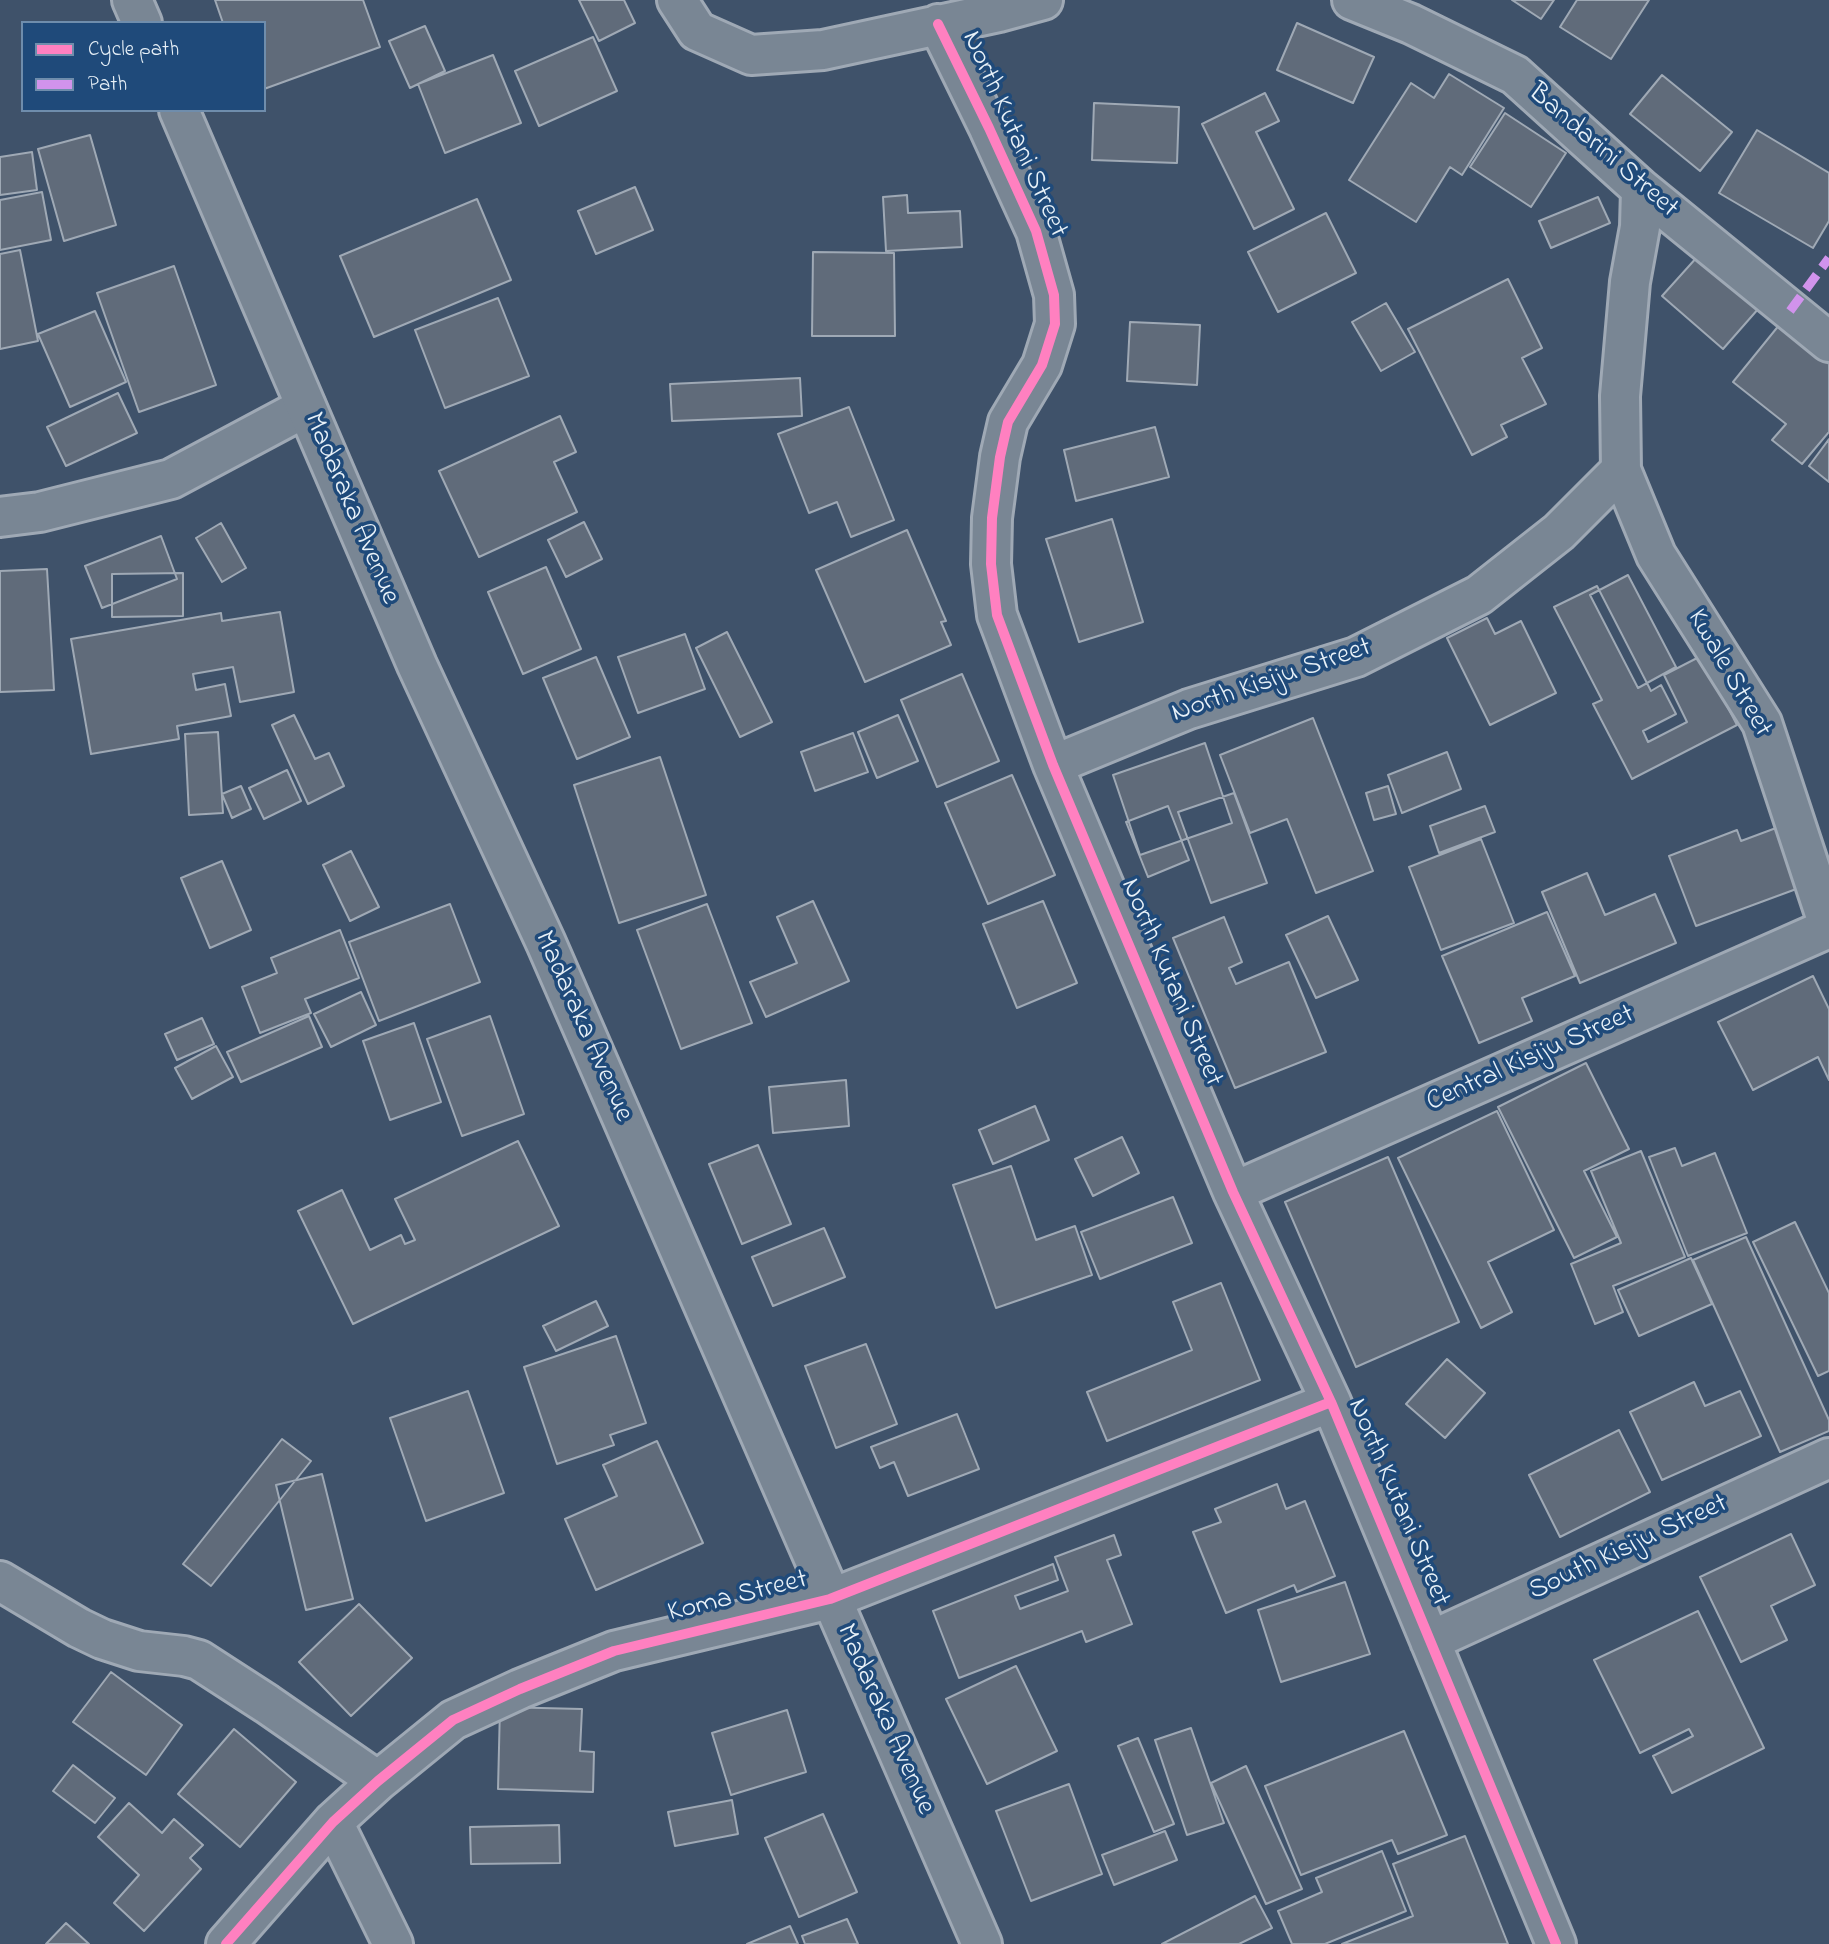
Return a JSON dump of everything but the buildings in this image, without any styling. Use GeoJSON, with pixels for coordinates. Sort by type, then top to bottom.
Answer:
{"type":"FeatureCollection","features":[{"type":"Feature","properties":{"kind":"street"},"geometry":{"type":"LineString","coordinates":[[132,0],[141,21]]}},
{"type":"Feature","properties":{"kind":"street"},"geometry":{"type":"LineString","coordinates":[[677,0],[697,31],[751,55],[823,50],[938,24],[997,6],[1043,0]]}},
{"type":"Feature","properties":{"kind":"street","name":"Bandarini Street"},"geometry":{"type":"LineString","coordinates":[[1352,0],[1411,24],[1515,75],[1641,189],[1829,342]]}},
{"type":"Feature","properties":{"kind":"street","name":"North Kutani Street"},"geometry":{"type":"LineString","coordinates":[[938,24],[1031,220],[1055,295],[1055,324],[1042,365],[1008,422],[1000,457],[992,518],[991,564],[997,615],[1053,765],[1233,1192],[1331,1402],[1556,1944]]}},
{"type":"Feature","properties":{"kind":"street","name":"Madaraka Avenue"},"geometry":{"type":"LineString","coordinates":[[180,112],[417,665],[546,943],[982,1944]]}},
{"type":"Feature","properties":{"kind":"street"},"geometry":{"type":"LineString","coordinates":[[1621,470],[1620,396],[1630,282],[1640,227],[1641,189]]}},
{"type":"Feature","properties":{"kind":"street"},"geometry":{"type":"LineString","coordinates":[[0,517],[40,512],[171,479],[306,407]]}},
{"type":"Feature","properties":{"kind":"street","name":"North Kisiju Street"},"geometry":{"type":"LineString","coordinates":[[1053,765],[1189,709],[1356,656],[1479,595],[1559,532],[1621,470]]}},
{"type":"Feature","properties":{"kind":"street","name":"Kwale Street"},"geometry":{"type":"LineString","coordinates":[[1621,470],[1656,555],[1762,723],[1829,927]]}},
{"type":"Feature","properties":{"kind":"street","name":"Central Kisiju Street"},"geometry":{"type":"LineString","coordinates":[[1233,1192],[1829,927]]}},
{"type":"Feature","properties":{"kind":"street","name":"Koma Street"},"geometry":{"type":"LineString","coordinates":[[226,1944],[333,1822],[453,1720],[520,1689],[614,1651],[830,1599],[1331,1402]]}},
{"type":"Feature","properties":{"kind":"street","name":"South Kisiju Street"},"geometry":{"type":"LineString","coordinates":[[1430,1641],[1829,1458]]}},
{"type":"Feature","properties":{"kind":"street"},"geometry":{"type":"LineString","coordinates":[[0,1581],[102,1639],[139,1651],[199,1660],[378,1781]]}},
{"type":"Feature","properties":{"kind":"street"},"geometry":{"type":"LineString","coordinates":[[333,1822],[393,1944]]}},
{"type":"Feature","properties":{"kind":"marked path"},"geometry":{"type":"LineString","coordinates":[[1790,311],[1829,258]]}},
{"type":"Feature","properties":{"kind":"cycle path"},"geometry":{"type":"LineString","coordinates":[[938,24],[1036,231],[1054,295],[1055,324],[1042,365],[1008,422],[1000,457],[992,518],[991,564],[997,615],[1053,765],[1233,1192],[1331,1402],[1556,1944]]}},
{"type":"Feature","properties":{"kind":"cycle path"},"geometry":{"type":"LineString","coordinates":[[226,1944],[333,1822],[453,1720],[520,1689],[614,1651],[830,1599],[1331,1402]]}}]}
